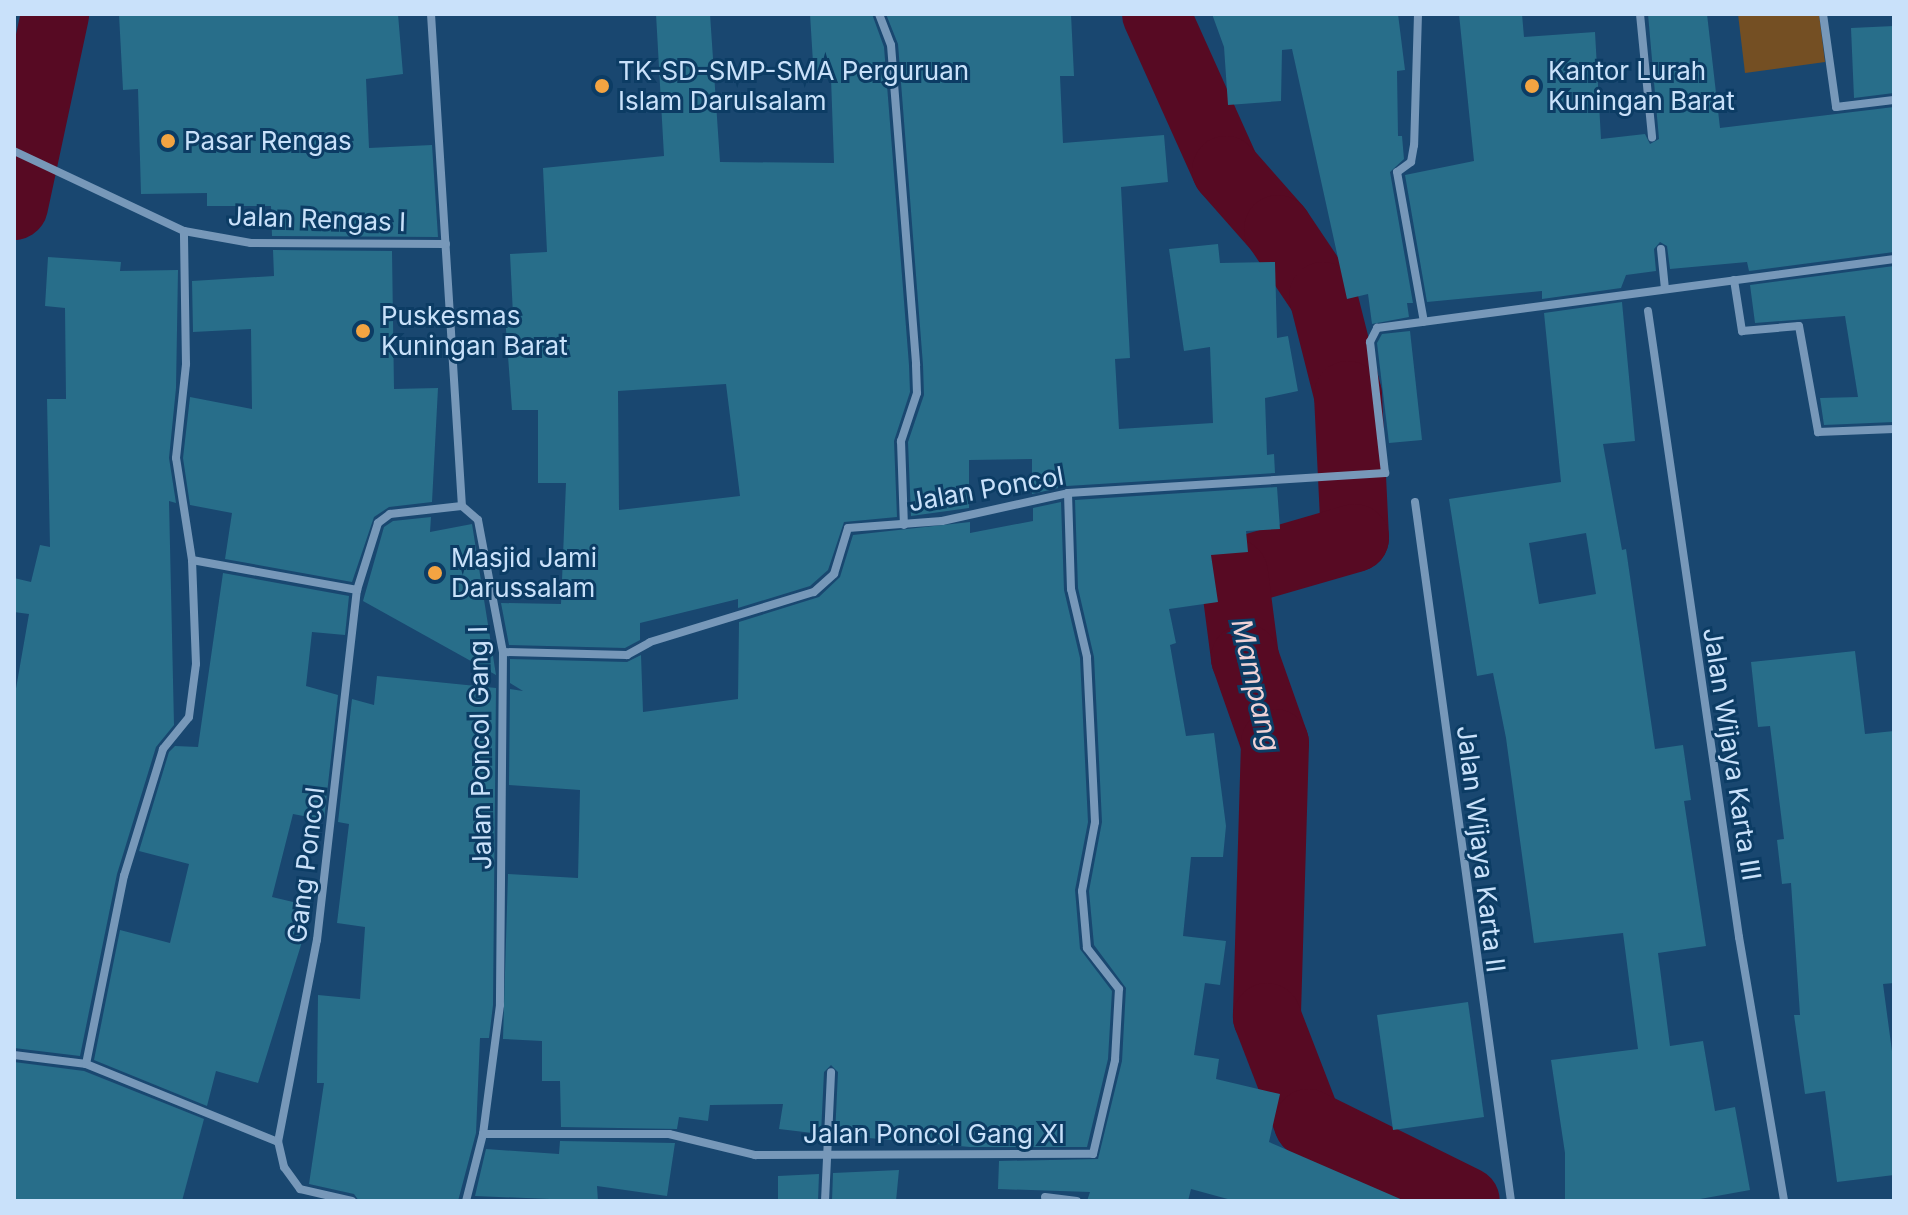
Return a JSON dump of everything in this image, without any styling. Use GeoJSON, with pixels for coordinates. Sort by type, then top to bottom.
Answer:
{"type":"FeatureCollection","features":[{"type":"Feature","properties":{"kind":"street","name":"Jalan Poncol Gang I"},"geometry":{"type":"LineString","coordinates":[[431,14],[462,506],[478,520],[503,652],[500,1005],[483,1134],[466,1201]]}},
{"type":"Feature","properties":{"kind":"street"},"geometry":{"type":"LineString","coordinates":[[879,14],[891,45],[916,365],[917,393],[901,441],[904,525]]}},
{"type":"Feature","properties":{"kind":"street"},"geometry":{"type":"LineString","coordinates":[[1418,14],[1414,145],[1411,162],[1397,172],[1424,322],[1894,259]]}},
{"type":"Feature","properties":{"kind":"street"},"geometry":{"type":"LineString","coordinates":[[1640,14],[1652,137]]}},
{"type":"Feature","properties":{"kind":"street"},"geometry":{"type":"LineString","coordinates":[[1823,14],[1836,107],[1894,100]]}},
{"type":"Feature","properties":{"kind":"street","name":"Jalan Rengas I"},"geometry":{"type":"LineString","coordinates":[[14,151],[67,173],[184,231],[251,243],[446,244]]}},
{"type":"Feature","properties":{"kind":"street"},"geometry":{"type":"LineString","coordinates":[[86,1064],[124,876],[163,749],[189,717],[196,664],[192,560],[176,458],[186,364],[184,231]]}},
{"type":"Feature","properties":{"kind":"street"},"geometry":{"type":"LineString","coordinates":[[1661,249],[1665,289]]}},
{"type":"Feature","properties":{"kind":"street"},"geometry":{"type":"LineString","coordinates":[[1734,280],[1742,331],[1799,326],[1818,432],[1894,429]]}},
{"type":"Feature","properties":{"kind":"street","name":"Jalan Wijaya Karta III"},"geometry":{"type":"LineString","coordinates":[[1648,311],[1737,922],[1784,1201]]}},
{"type":"Feature","properties":{"kind":"street","name":"Jalan Poncol"},"geometry":{"type":"LineString","coordinates":[[503,652],[627,655],[650,642],[814,592],[834,574],[848,528],[942,521],[1068,493],[1385,473],[1371,335],[1377,328],[1424,322]]}},
{"type":"Feature","properties":{"kind":"street","name":"Jalan Poncol Gang XI"},"geometry":{"type":"LineString","coordinates":[[483,1134],[669,1134],[755,1155],[1093,1154],[1115,1060],[1119,989],[1087,948],[1082,891],[1095,822],[1087,657],[1071,589],[1068,493]]}},
{"type":"Feature","properties":{"kind":"street","name":"Jalan Wijaya Karta II"},"geometry":{"type":"LineString","coordinates":[[1415,502],[1511,1201]]}},
{"type":"Feature","properties":{"kind":"street","name":"Gang Poncol"},"geometry":{"type":"LineString","coordinates":[[278,1142],[317,940],[357,590],[378,523],[390,514],[462,506]]}},
{"type":"Feature","properties":{"kind":"street"},"geometry":{"type":"LineString","coordinates":[[192,560],[357,590]]}},
{"type":"Feature","properties":{"kind":"street"},"geometry":{"type":"LineString","coordinates":[[14,1055],[86,1064],[278,1142],[284,1167],[300,1189],[352,1201]]}},
{"type":"Feature","properties":{"kind":"street"},"geometry":{"type":"LineString","coordinates":[[825,1201],[830,1155],[831,1072]]}},
{"type":"Feature","properties":{"kind":"street"},"geometry":{"type":"LineString","coordinates":[[1045,1197],[1077,1201]]}},
{"type":"Feature","properties":{"kind":"shaded area"},"geometry":{"type":"Polygon","coordinates":[[[1738,14],[1819,14],[1825,62],[1745,73],[1738,14]]]}},
{"type":"Feature","properties":{"kind":"building"},"geometry":{"type":"Polygon","coordinates":[[[119,14],[398,14],[403,74],[366,79],[369,148],[432,145],[438,237],[272,236],[271,206],[207,206],[207,193],[141,194],[138,89],[123,90],[119,14]]]}},
{"type":"Feature","properties":{"kind":"building"},"geometry":{"type":"Polygon","coordinates":[[[656,14],[710,14],[720,162],[834,163],[831,78],[814,79],[810,14],[872,14],[884,47],[909,365],[910,392],[894,441],[897,517],[844,522],[828,570],[810,586],[738,608],[738,599],[640,623],[640,640],[625,648],[509,645],[501,603],[561,604],[566,483],[538,483],[538,410],[512,410],[505,316],[513,315],[510,254],[547,252],[543,168],[664,156],[656,14]],[[726,384],[618,391],[619,510],[740,496],[726,384]]]}},
{"type":"Feature","properties":{"kind":"building"},"geometry":{"type":"Polygon","coordinates":[[[886,14],[1071,14],[1074,76],[1060,76],[1063,143],[1164,135],[1168,182],[1121,187],[1130,358],[1115,359],[1119,429],[1213,423],[1210,347],[1184,351],[1169,249],[1218,244],[1220,263],[1275,262],[1277,338],[1288,336],[1298,391],[1265,398],[1267,455],[1274,454],[1275,473],[1067,486],[1032,494],[1032,459],[969,460],[969,508],[911,516],[908,442],[924,395],[923,365],[898,44],[886,14]]]}},
{"type":"Feature","properties":{"kind":"building"},"geometry":{"type":"Polygon","coordinates":[[[1212,14],[1398,14],[1405,70],[1397,71],[1398,136],[1402,136],[1404,159],[1390,172],[1413,303],[1407,303],[1409,317],[1372,324],[1368,294],[1347,299],[1292,49],[1282,50],[1281,101],[1228,105],[1224,47],[1212,14]]]}},
{"type":"Feature","properties":{"kind":"building"},"geometry":{"type":"Polygon","coordinates":[[[1459,14],[1522,14],[1524,37],[1595,32],[1601,139],[1645,134],[1650,144],[1659,139],[1648,14],[1707,14],[1720,128],[1894,107],[1894,252],[1749,271],[1747,262],[1670,269],[1667,246],[1660,242],[1654,249],[1656,271],[1626,275],[1621,288],[1542,299],[1542,291],[1427,302],[1405,175],[1474,161],[1459,14]]]}},
{"type":"Feature","properties":{"kind":"building"},"geometry":{"type":"Polygon","coordinates":[[[1894,26],[1894,93],[1854,98],[1851,28],[1894,26]]]}},
{"type":"Feature","properties":{"kind":"building"},"geometry":{"type":"Polygon","coordinates":[[[273,250],[392,251],[394,389],[438,388],[432,502],[389,507],[374,517],[352,582],[225,559],[232,513],[190,505],[183,458],[190,397],[252,409],[251,329],[193,332],[192,281],[274,276],[273,250]]]}},
{"type":"Feature","properties":{"kind":"building"},"geometry":{"type":"Polygon","coordinates":[[[48,257],[121,262],[120,271],[178,270],[176,388],[169,458],[176,503],[169,501],[174,725],[156,747],[117,874],[80,1056],[14,1048],[14,700],[29,614],[14,612],[14,578],[31,582],[40,545],[50,547],[47,399],[66,399],[65,308],[45,306],[48,257]]]}},
{"type":"Feature","properties":{"kind":"building"},"geometry":{"type":"Polygon","coordinates":[[[1894,266],[1894,422],[1824,425],[1820,398],[1858,397],[1845,316],[1755,323],[1750,285],[1894,266]]]}},
{"type":"Feature","properties":{"kind":"building"},"geometry":{"type":"Polygon","coordinates":[[[1622,302],[1635,441],[1603,444],[1622,550],[1626,549],[1655,749],[1683,745],[1691,800],[1684,801],[1706,946],[1658,953],[1670,1046],[1703,1041],[1715,1111],[1735,1107],[1750,1190],[1689,1201],[1565,1201],[1565,1153],[1551,1060],[1638,1049],[1623,933],[1534,943],[1506,738],[1493,673],[1477,676],[1449,499],[1561,482],[1544,313],[1622,302]],[[1586,533],[1529,543],[1539,604],[1596,594],[1586,533]]]}},
{"type":"Feature","properties":{"kind":"building"},"geometry":{"type":"Polygon","coordinates":[[[1410,331],[1422,440],[1389,443],[1377,343],[1382,334],[1410,331]]]}},
{"type":"Feature","properties":{"kind":"building"},"geometry":{"type":"Polygon","coordinates":[[[1277,487],[1280,529],[1246,531],[1248,552],[1211,555],[1218,602],[1169,609],[1176,643],[1170,645],[1186,736],[1214,733],[1226,826],[1223,857],[1191,857],[1183,936],[1226,941],[1220,985],[1205,983],[1194,1055],[1219,1059],[1216,1079],[1280,1094],[1269,1142],[1405,1201],[1235,1201],[1191,1189],[1188,1201],[1087,1201],[1090,1192],[998,1189],[999,1161],[1098,1159],[1122,1061],[1126,988],[1094,945],[1089,891],[1102,822],[1094,657],[1078,588],[1075,500],[1277,487]]]}},
{"type":"Feature","properties":{"kind":"building"},"geometry":{"type":"Polygon","coordinates":[[[1061,502],[1064,590],[1080,658],[1088,822],[1075,890],[1080,949],[1112,991],[1108,1059],[1087,1147],[970,1147],[835,1135],[838,1072],[831,1065],[824,1072],[821,1134],[779,1129],[783,1104],[710,1105],[708,1121],[679,1117],[677,1129],[561,1127],[560,1081],[542,1081],[542,1041],[503,1039],[508,874],[578,878],[580,790],[509,785],[510,689],[523,691],[510,683],[510,659],[627,662],[641,655],[643,712],[738,699],[739,622],[819,597],[840,577],[853,535],[970,522],[970,533],[1033,521],[1033,508],[1061,502]]]}},
{"type":"Feature","properties":{"kind":"building","name":"Masjid Jami Darussalam"},"geometry":{"type":"Polygon","coordinates":[[[431,517],[430,532],[472,524],[496,675],[363,601],[384,527],[393,521],[431,517]]]}},
{"type":"Feature","properties":{"kind":"building"},"geometry":{"type":"Polygon","coordinates":[[[223,573],[349,596],[345,635],[312,632],[306,686],[338,695],[324,820],[293,814],[272,897],[310,906],[301,945],[258,1083],[216,1071],[207,1106],[94,1060],[120,930],[170,943],[189,864],[139,851],[169,752],[175,746],[198,747],[223,573]]]}},
{"type":"Feature","properties":{"kind":"building"},"geometry":{"type":"Polygon","coordinates":[[[1855,651],[1865,734],[1894,731],[1894,983],[1883,984],[1894,1066],[1894,1175],[1837,1182],[1825,1091],[1805,1094],[1794,1015],[1800,1015],[1791,883],[1782,884],[1777,840],[1784,839],[1770,726],[1758,727],[1751,662],[1855,651]]]}},
{"type":"Feature","properties":{"kind":"building"},"geometry":{"type":"Polygon","coordinates":[[[377,676],[496,688],[493,1005],[489,1038],[480,1038],[476,1133],[458,1201],[359,1201],[354,1194],[309,1184],[324,1083],[317,1083],[318,995],[360,999],[365,927],[337,923],[349,824],[338,822],[352,699],[374,705],[377,676]]]}},
{"type":"Feature","properties":{"kind":"building"},"geometry":{"type":"Polygon","coordinates":[[[1468,1002],[1484,1117],[1393,1130],[1377,1015],[1468,1002]]]}},
{"type":"Feature","properties":{"kind":"building"},"geometry":{"type":"Polygon","coordinates":[[[14,1062],[84,1071],[204,1119],[182,1201],[14,1201],[14,1062]]]}},
{"type":"Feature","properties":{"kind":"building"},"geometry":{"type":"Polygon","coordinates":[[[560,1141],[675,1143],[667,1196],[597,1186],[598,1201],[475,1196],[486,1149],[559,1154],[560,1141]]]}},
{"type":"Feature","properties":{"kind":"building"},"geometry":{"type":"Polygon","coordinates":[[[899,1170],[896,1201],[832,1201],[833,1173],[899,1170]]]}},
{"type":"Feature","properties":{"kind":"building"},"geometry":{"type":"Polygon","coordinates":[[[819,1174],[818,1201],[778,1201],[778,1176],[819,1174]]]}},
{"type":"Feature","properties":{"kind":"waterway"},"geometry":{"type":"LineString","coordinates":[[14,206],[55,14]]}},
{"type":"Feature","properties":{"kind":"waterway","name":"Mampang"},"geometry":{"type":"LineString","coordinates":[[1156,14],[1226,170],[1278,229],[1323,296],[1348,395],[1355,538],[1234,573],[1245,658],[1275,743],[1267,1017],[1308,1123],[1466,1201]]}},
{"type":"Feature","properties":{"kind":"place","name":"TK-SD-SMP-SMA Perguruan Islam Darulsalam"},"geometry":{"type":"Point","coordinates":[602,86]}},
{"type":"Feature","properties":{"kind":"place","name":"Kantor Lurah Kuningan Barat"},"geometry":{"type":"Point","coordinates":[1532,86]}},
{"type":"Feature","properties":{"kind":"place","name":"Pasar Rengas"},"geometry":{"type":"Point","coordinates":[168,141]}},
{"type":"Feature","properties":{"kind":"place","name":"Puskesmas Kuningan Barat"},"geometry":{"type":"Point","coordinates":[363,331]}},
{"type":"Feature","properties":{"kind":"place","name":"Masjid Jami Darussalam"},"geometry":{"type":"Point","coordinates":[435,573]}}]}
